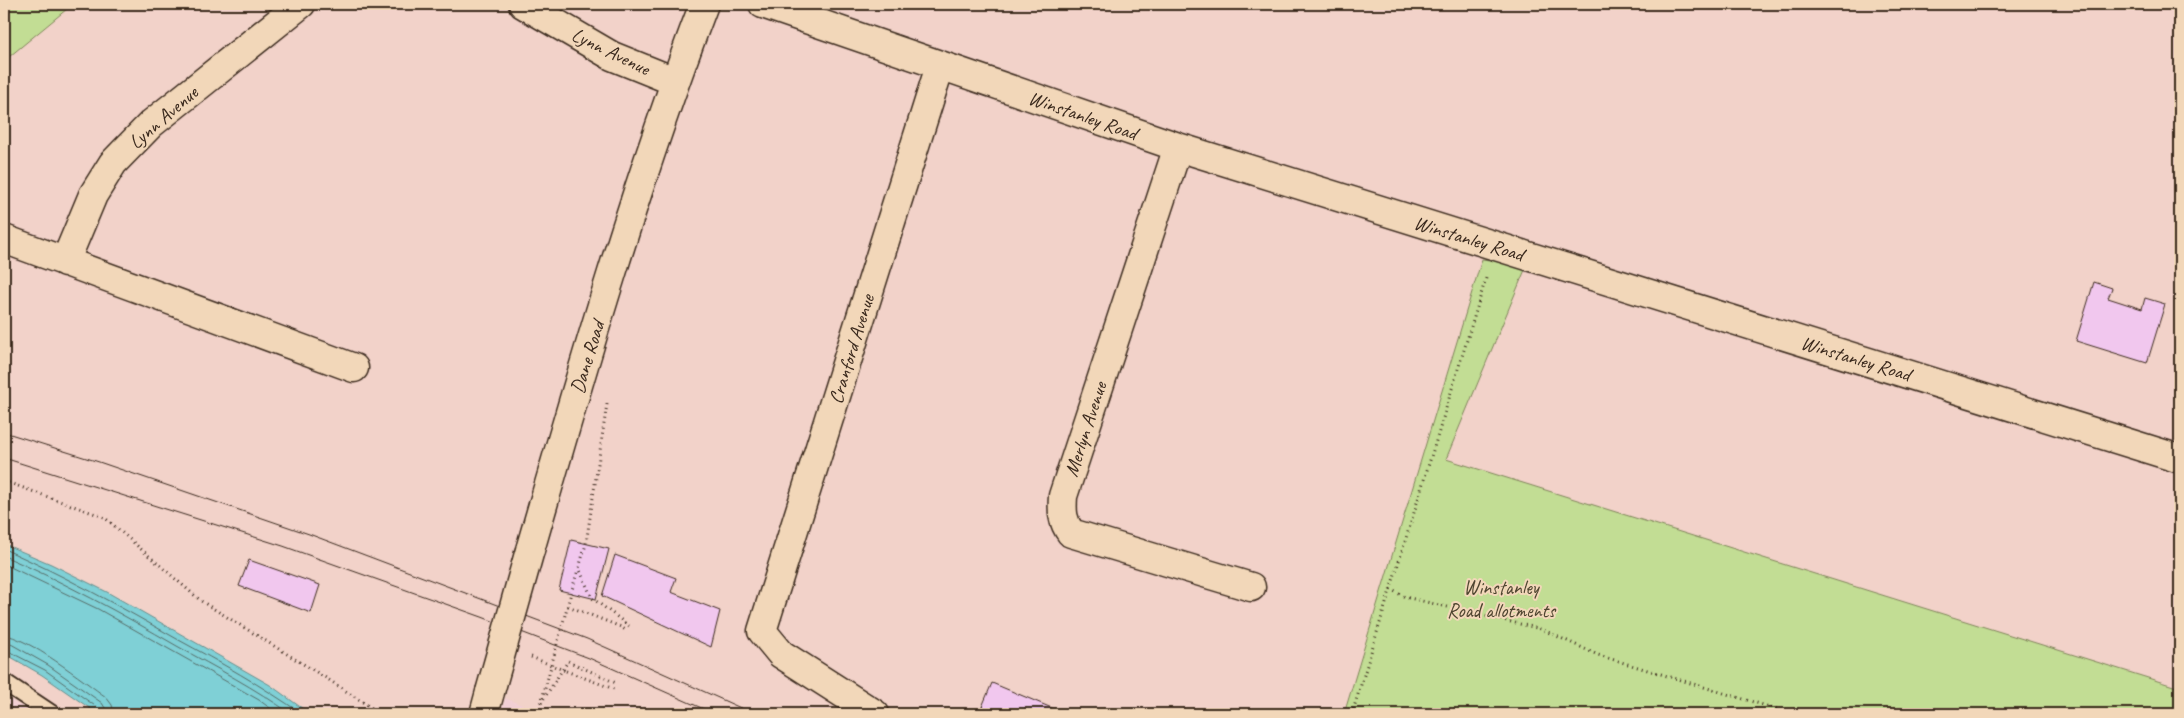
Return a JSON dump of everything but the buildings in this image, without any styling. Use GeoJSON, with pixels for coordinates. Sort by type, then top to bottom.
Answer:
{"type":"FeatureCollection","features":[{"type":"Feature","properties":{"kind":"street","name":"Lynn Avenue"},"geometry":{"type":"LineString","coordinates":[[66,262],[93,195],[113,163],[151,124],[301,4]]}},
{"type":"Feature","properties":{"kind":"street","name":"Lynn Avenue"},"geometry":{"type":"LineString","coordinates":[[523,4],[612,56],[674,81]]}},
{"type":"Feature","properties":{"kind":"street","name":"Dane Road"},"geometry":{"type":"LineString","coordinates":[[487,703],[588,352],[674,81],[704,4]]}},
{"type":"Feature","properties":{"kind":"street","name":"Winstanley Road"},"geometry":{"type":"LineString","coordinates":[[763,4],[1178,147],[2180,458]]}},
{"type":"Feature","properties":{"kind":"street","name":"Cranford Avenue"},"geometry":{"type":"LineString","coordinates":[[875,714],[781,654],[762,631],[940,66]]}},
{"type":"Feature","properties":{"kind":"street","name":"Merlyn Avenue"},"geometry":{"type":"LineString","coordinates":[[1178,147],[1063,496],[1062,512],[1064,524],[1071,533],[1251,587]]}},
{"type":"Feature","properties":{"kind":"street"},"geometry":{"type":"LineString","coordinates":[[4,239],[354,368]]}},
{"type":"Feature","properties":{"kind":"lane"},"geometry":{"type":"LineString","coordinates":[[4,682],[52,714]]}},
{"type":"Feature","properties":{"kind":"path"},"geometry":{"type":"LineString","coordinates":[[1352,714],[1497,246]]}},
{"type":"Feature","properties":{"kind":"path"},"geometry":{"type":"LineString","coordinates":[[608,398],[586,544],[541,703],[568,661],[616,683]]}},
{"type":"Feature","properties":{"kind":"path"},"geometry":{"type":"LineString","coordinates":[[4,481],[104,517],[201,601],[381,714]]}},
{"type":"Feature","properties":{"kind":"path"},"geometry":{"type":"LineString","coordinates":[[579,568],[592,598],[629,626]]}},
{"type":"Feature","properties":{"kind":"path"},"geometry":{"type":"LineString","coordinates":[[1390,589],[1405,597],[1541,630],[1598,655],[1793,714]]}},
{"type":"Feature","properties":{"kind":"path"},"geometry":{"type":"LineString","coordinates":[[568,606],[627,631]]}},
{"type":"Feature","properties":{"kind":"path"},"geometry":{"type":"LineString","coordinates":[[566,671],[614,689]]}},
{"type":"Feature","properties":{"kind":"shaded area"},"geometry":{"type":"Polygon","coordinates":[[[4,696],[33,714],[4,714],[4,696]]]}},
{"type":"Feature","properties":{"kind":"shaded area"},"geometry":{"type":"Polygon","coordinates":[[[505,698],[545,714],[501,714],[505,698]]]}},
{"type":"Feature","properties":{"kind":"green space"},"geometry":{"type":"Polygon","coordinates":[[[4,4],[73,4],[4,61],[4,4]]]}},
{"type":"Feature","properties":{"kind":"green space","name":"Winstanley Road allotments"},"geometry":{"type":"Polygon","coordinates":[[[1482,259],[1527,265],[1446,459],[2180,688],[2180,714],[1344,714],[1482,259]]]}},
{"type":"Feature","properties":{"kind":"water"},"geometry":{"type":"Polygon","coordinates":[[[4,544],[51,564],[107,592],[270,685],[310,714],[98,714],[42,675],[4,653],[4,544]]]}},
{"type":"Feature","properties":{"kind":"tram line"},"geometry":{"type":"LineString","coordinates":[[4,432],[99,462],[309,534],[587,639],[754,714]]}},
{"type":"Feature","properties":{"kind":"tram line"},"geometry":{"type":"LineString","coordinates":[[4,458],[283,546],[482,617],[589,658],[715,714]]}}]}
